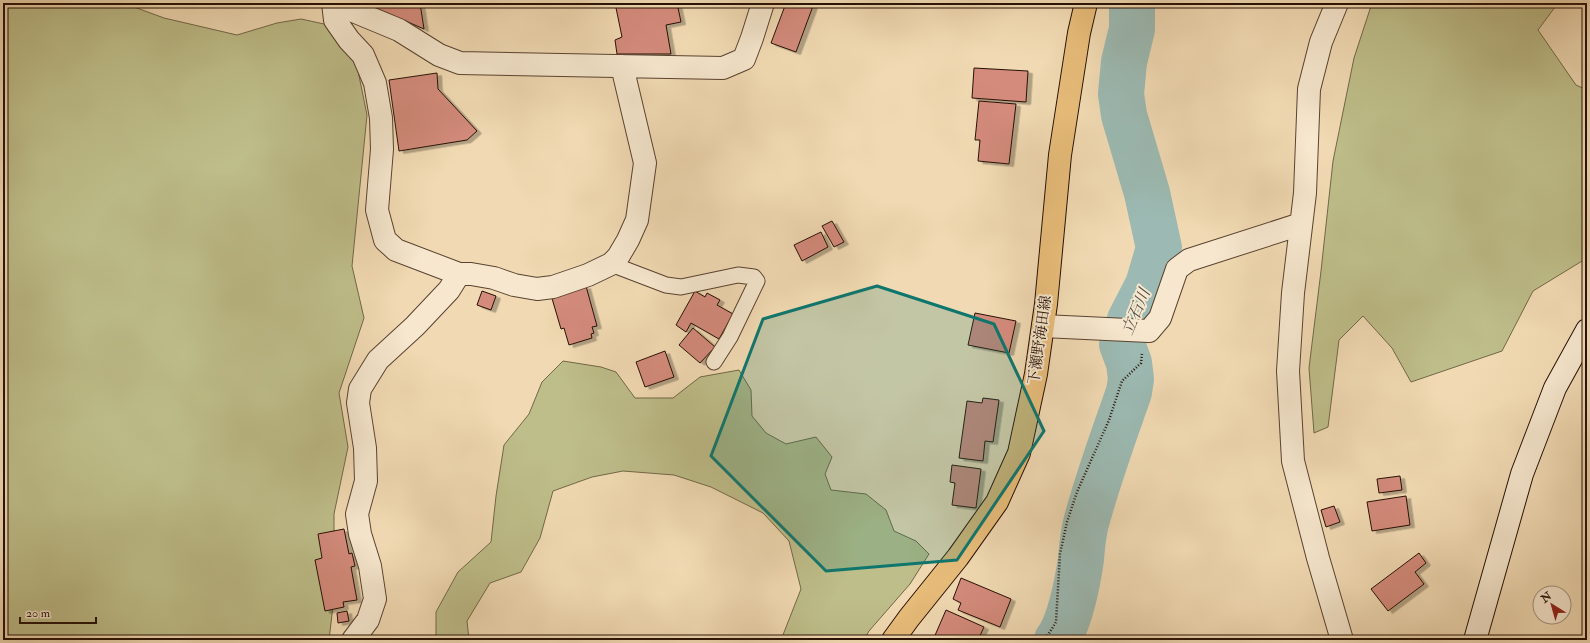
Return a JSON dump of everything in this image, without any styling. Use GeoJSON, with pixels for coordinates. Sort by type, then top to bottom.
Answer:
{"type":"FeatureCollection","features":[{"type":"Feature","properties":{"kind":"main road","name":"下瀬野海田線"},"geometry":{"type":"LineString","coordinates":[[894,640],[909,618],[958,557],[997,502],[1019,453],[1036,374],[1043,326],[1060,155],[1079,33],[1086,3]]}},
{"type":"Feature","properties":{"kind":"street"},"geometry":{"type":"LineString","coordinates":[[622,66],[645,163],[637,220],[618,257],[611,264],[588,275],[553,287],[538,289],[514,285],[494,278],[471,274],[459,274],[396,250],[385,240],[377,210],[382,148],[381,118],[375,83],[363,56],[349,40],[335,20],[333,3],[399,30],[439,55],[460,63],[622,66],[723,68],[744,58],[763,3]]}},
{"type":"Feature","properties":{"kind":"street"},"geometry":{"type":"LineString","coordinates":[[1337,3],[1321,42],[1309,88],[1305,193],[1293,293],[1288,372],[1293,460],[1318,558],[1342,640]]}},
{"type":"Feature","properties":{"kind":"street"},"geometry":{"type":"LineString","coordinates":[[1043,326],[1149,330],[1160,318],[1177,269],[1190,260],[1301,224]]}},
{"type":"Feature","properties":{"kind":"street"},"geometry":{"type":"LineString","coordinates":[[353,640],[368,620],[375,600],[370,566],[360,534],[357,514],[366,481],[365,448],[358,403],[360,389],[378,360],[425,316],[449,290],[459,274]]}},
{"type":"Feature","properties":{"kind":"street"},"geometry":{"type":"LineString","coordinates":[[1475,640],[1522,474],[1555,388],[1587,330]]}},
{"type":"Feature","properties":{"kind":"lane"},"geometry":{"type":"LineString","coordinates":[[611,264],[666,285],[681,287],[738,275],[754,277],[757,281],[730,337],[714,362]]}},
{"type":"Feature","properties":{"kind":"path"},"geometry":{"type":"LineString","coordinates":[[1043,640],[1056,622],[1060,554],[1067,522],[1077,492],[1110,420],[1122,381],[1141,363],[1142,350],[1150,340],[1149,330]]}},
{"type":"Feature","properties":{"kind":"highlighted area"},"geometry":{"type":"Polygon","coordinates":[[[877,286],[994,324],[1044,431],[957,560],[826,571],[711,456],[763,319],[877,286]]]}},
{"type":"Feature","properties":{"kind":"green space"},"geometry":{"type":"Polygon","coordinates":[[[3,3],[126,3],[164,18],[237,35],[277,23],[301,19],[324,24],[357,66],[367,115],[352,266],[364,318],[339,393],[348,447],[334,514],[334,597],[329,640],[3,640],[3,3]]]}},
{"type":"Feature","properties":{"kind":"green space"},"geometry":{"type":"Polygon","coordinates":[[[1372,3],[1558,3],[1538,30],[1576,85],[1587,90],[1587,258],[1533,291],[1502,351],[1411,382],[1392,348],[1363,316],[1339,340],[1328,427],[1314,433],[1309,368],[1333,161],[1354,58],[1372,3]]]}},
{"type":"Feature","properties":{"kind":"green space"},"geometry":{"type":"Polygon","coordinates":[[[563,361],[601,367],[616,372],[635,398],[673,398],[700,377],[739,370],[751,390],[752,416],[766,433],[786,444],[816,437],[832,457],[825,474],[831,490],[866,494],[886,510],[894,531],[916,541],[929,554],[910,584],[869,631],[864,640],[781,640],[801,589],[789,541],[763,513],[711,487],[674,475],[623,471],[592,477],[553,491],[540,538],[521,572],[490,583],[467,621],[469,640],[436,640],[436,612],[458,572],[491,542],[504,445],[529,414],[542,382],[563,361]]]}},
{"type":"Feature","properties":{"kind":"building"},"geometry":{"type":"Polygon","coordinates":[[[275,3],[293,3],[293,5],[275,3]]]}},
{"type":"Feature","properties":{"kind":"building"},"geometry":{"type":"Polygon","coordinates":[[[377,3],[420,3],[424,29],[378,9],[377,3]]]}},
{"type":"Feature","properties":{"kind":"building"},"geometry":{"type":"Polygon","coordinates":[[[615,3],[677,3],[681,22],[666,25],[671,54],[617,54],[615,40],[622,37],[615,3]]]}},
{"type":"Feature","properties":{"kind":"building"},"geometry":{"type":"Polygon","coordinates":[[[786,3],[805,3],[813,6],[796,52],[771,43],[786,3]]]}},
{"type":"Feature","properties":{"kind":"building"},"geometry":{"type":"Polygon","coordinates":[[[974,68],[1028,71],[1026,102],[972,98],[974,68]]]}},
{"type":"Feature","properties":{"kind":"building"},"geometry":{"type":"Polygon","coordinates":[[[437,73],[438,89],[477,131],[467,140],[399,151],[389,80],[437,73]]]}},
{"type":"Feature","properties":{"kind":"building"},"geometry":{"type":"Polygon","coordinates":[[[979,101],[1016,104],[1009,164],[978,161],[980,140],[975,140],[979,101]]]}},
{"type":"Feature","properties":{"kind":"building"},"geometry":{"type":"Polygon","coordinates":[[[832,221],[844,242],[834,247],[822,226],[832,221]]]}},
{"type":"Feature","properties":{"kind":"building"},"geometry":{"type":"Polygon","coordinates":[[[821,232],[828,247],[802,261],[794,245],[821,232]]]}},
{"type":"Feature","properties":{"kind":"building"},"geometry":{"type":"Polygon","coordinates":[[[586,286],[597,326],[592,327],[594,333],[591,334],[592,338],[569,345],[564,328],[561,329],[551,295],[586,286]]]}},
{"type":"Feature","properties":{"kind":"building"},"geometry":{"type":"Polygon","coordinates":[[[482,291],[496,296],[491,310],[477,305],[482,291]]]}},
{"type":"Feature","properties":{"kind":"building"},"geometry":{"type":"Polygon","coordinates":[[[695,291],[705,297],[707,293],[720,300],[717,305],[733,314],[719,339],[691,323],[686,332],[676,325],[695,291]]]}},
{"type":"Feature","properties":{"kind":"building"},"geometry":{"type":"Polygon","coordinates":[[[975,313],[1016,321],[1009,353],[968,345],[975,313]]]}},
{"type":"Feature","properties":{"kind":"building"},"geometry":{"type":"Polygon","coordinates":[[[693,328],[715,347],[700,363],[679,345],[693,328]]]}},
{"type":"Feature","properties":{"kind":"building"},"geometry":{"type":"Polygon","coordinates":[[[665,351],[674,377],[645,387],[636,362],[665,351]]]}},
{"type":"Feature","properties":{"kind":"building"},"geometry":{"type":"Polygon","coordinates":[[[983,398],[999,400],[993,442],[985,441],[983,461],[959,458],[967,401],[982,403],[983,398]]]}},
{"type":"Feature","properties":{"kind":"building"},"geometry":{"type":"Polygon","coordinates":[[[952,465],[981,469],[976,508],[952,505],[955,483],[950,482],[952,465]]]}},
{"type":"Feature","properties":{"kind":"building"},"geometry":{"type":"Polygon","coordinates":[[[1400,476],[1402,490],[1379,493],[1377,479],[1400,476]]]}},
{"type":"Feature","properties":{"kind":"building"},"geometry":{"type":"Polygon","coordinates":[[[1406,496],[1410,525],[1372,531],[1367,502],[1406,496]]]}},
{"type":"Feature","properties":{"kind":"building"},"geometry":{"type":"Polygon","coordinates":[[[1334,506],[1340,522],[1326,527],[1321,510],[1334,506]]]}},
{"type":"Feature","properties":{"kind":"building"},"geometry":{"type":"Polygon","coordinates":[[[344,529],[349,554],[352,553],[355,566],[351,567],[357,600],[343,602],[344,607],[325,611],[315,560],[322,558],[318,534],[344,529]]]}},
{"type":"Feature","properties":{"kind":"building"},"geometry":{"type":"Polygon","coordinates":[[[1419,553],[1426,563],[1415,572],[1424,584],[1388,611],[1371,589],[1419,553]]]}},
{"type":"Feature","properties":{"kind":"building"},"geometry":{"type":"Polygon","coordinates":[[[961,578],[1011,599],[1000,627],[958,610],[961,603],[953,599],[961,578]]]}},
{"type":"Feature","properties":{"kind":"building"},"geometry":{"type":"Polygon","coordinates":[[[946,610],[984,627],[978,640],[933,640],[946,610]]]}},
{"type":"Feature","properties":{"kind":"building"},"geometry":{"type":"Polygon","coordinates":[[[347,611],[349,621],[338,623],[337,613],[347,611]]]}},
{"type":"Feature","properties":{"kind":"waterway","name":"立石川"},"geometry":{"type":"LineString","coordinates":[[1057,640],[1066,623],[1076,589],[1086,523],[1106,457],[1129,392],[1131,379],[1129,363],[1122,344],[1130,320],[1148,285],[1159,248],[1147,193],[1124,115],[1121,94],[1124,62],[1132,29],[1132,3]]}}]}
